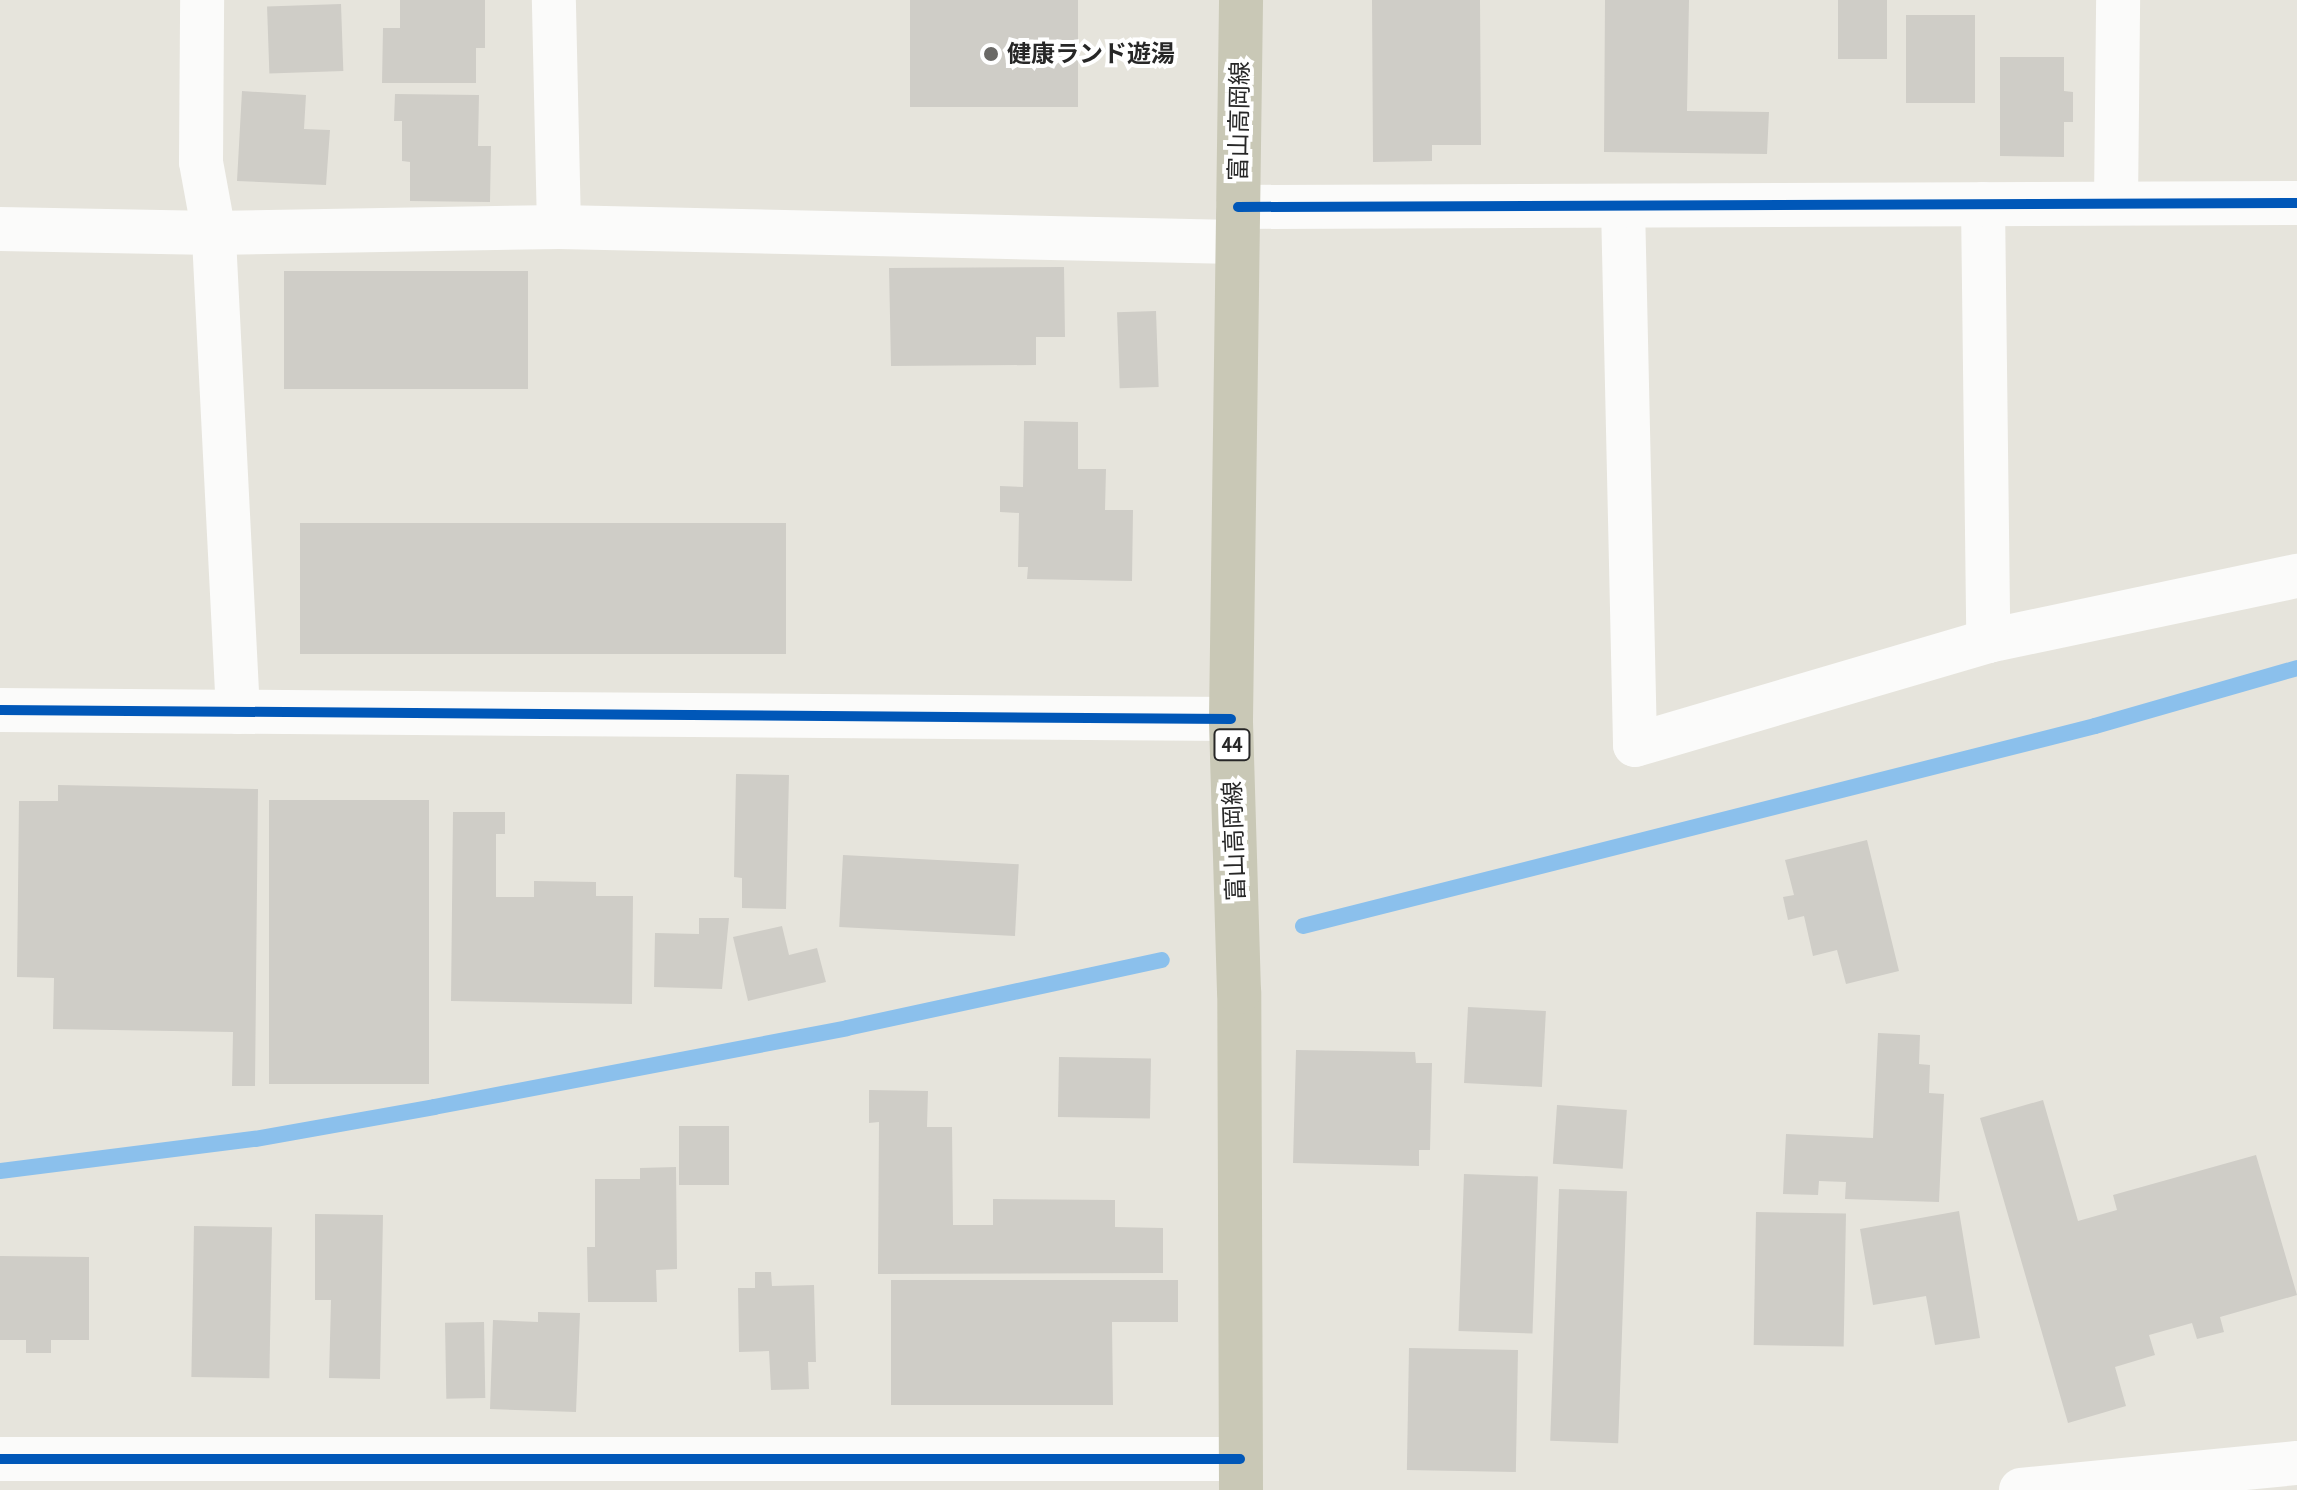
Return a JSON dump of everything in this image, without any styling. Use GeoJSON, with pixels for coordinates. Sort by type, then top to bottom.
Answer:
{"type":"FeatureCollection","features":[{"type":"Feature","properties":{"kind":"main road","name":"富山高岡線"},"geometry":{"type":"LineString","coordinates":[[1240,1475],[1239,992],[1231,719],[1241,0]]}},
{"type":"Feature","properties":{"kind":"street"},"geometry":{"type":"LineString","coordinates":[[202,0],[201,162],[214,233],[238,712]]}},
{"type":"Feature","properties":{"kind":"street"},"geometry":{"type":"LineString","coordinates":[[554,0],[559,227]]}},
{"type":"Feature","properties":{"kind":"street"},"geometry":{"type":"LineString","coordinates":[[2116,203],[2118,0]]}},
{"type":"Feature","properties":{"kind":"street"},"geometry":{"type":"LineString","coordinates":[[0,229],[214,233],[559,227],[1237,225],[1623,206],[2297,203]]}},
{"type":"Feature","properties":{"kind":"street"},"geometry":{"type":"LineString","coordinates":[[1983,204],[1988,641]]}},
{"type":"Feature","properties":{"kind":"street"},"geometry":{"type":"LineString","coordinates":[[1623,206],[1635,745],[1988,641],[2297,576]]}},
{"type":"Feature","properties":{"kind":"street"},"geometry":{"type":"LineString","coordinates":[[0,710],[1231,719]]}},
{"type":"Feature","properties":{"kind":"street"},"geometry":{"type":"LineString","coordinates":[[0,1459],[136,1474],[1240,1475]]}},
{"type":"Feature","properties":{"kind":"street"},"geometry":{"type":"LineString","coordinates":[[2021,1490],[2297,1463]]}},
{"type":"Feature","properties":{"kind":"building"},"geometry":{"type":"Polygon","coordinates":[[[400,0],[485,0],[485,48],[476,48],[476,83],[382,83],[383,28],[400,28],[400,0]]]}},
{"type":"Feature","properties":{"kind":"building","name":"健康ランド遊湯"},"geometry":{"type":"Polygon","coordinates":[[[910,0],[1078,0],[1078,107],[910,107],[910,0]]]}},
{"type":"Feature","properties":{"kind":"building"},"geometry":{"type":"Polygon","coordinates":[[[1372,0],[1480,0],[1481,145],[1432,145],[1432,161],[1373,162],[1372,0]]]}},
{"type":"Feature","properties":{"kind":"building"},"geometry":{"type":"Polygon","coordinates":[[[1605,0],[1689,0],[1687,111],[1769,112],[1767,154],[1604,152],[1605,0]]]}},
{"type":"Feature","properties":{"kind":"building"},"geometry":{"type":"Polygon","coordinates":[[[1838,0],[1887,0],[1887,59],[1838,59],[1838,0]]]}},
{"type":"Feature","properties":{"kind":"building"},"geometry":{"type":"Polygon","coordinates":[[[341,4],[343,71],[269,74],[267,7],[341,4]]]}},
{"type":"Feature","properties":{"kind":"building"},"geometry":{"type":"Polygon","coordinates":[[[1906,15],[1975,15],[1975,103],[1906,103],[1906,15]]]}},
{"type":"Feature","properties":{"kind":"building"},"geometry":{"type":"Polygon","coordinates":[[[2000,57],[2064,57],[2064,91],[2073,92],[2073,122],[2064,122],[2064,157],[2000,156],[2000,57]]]}},
{"type":"Feature","properties":{"kind":"building"},"geometry":{"type":"Polygon","coordinates":[[[242,91],[306,95],[304,129],[330,130],[326,185],[237,181],[242,91]]]}},
{"type":"Feature","properties":{"kind":"building"},"geometry":{"type":"Polygon","coordinates":[[[395,94],[479,95],[478,146],[491,146],[490,202],[410,201],[410,162],[402,161],[402,121],[394,121],[395,94]]]}},
{"type":"Feature","properties":{"kind":"building"},"geometry":{"type":"Polygon","coordinates":[[[1064,267],[1065,337],[1036,337],[1036,365],[891,366],[889,268],[1064,267]]]}},
{"type":"Feature","properties":{"kind":"building"},"geometry":{"type":"Polygon","coordinates":[[[284,271],[528,271],[528,389],[284,389],[284,271]]]}},
{"type":"Feature","properties":{"kind":"building"},"geometry":{"type":"Polygon","coordinates":[[[1156,311],[1159,387],[1120,388],[1117,312],[1156,311]]]}},
{"type":"Feature","properties":{"kind":"building"},"geometry":{"type":"Polygon","coordinates":[[[1024,421],[1078,422],[1078,469],[1106,469],[1105,510],[1133,510],[1132,581],[1027,579],[1028,567],[1018,567],[1019,513],[1000,512],[1000,486],[1023,487],[1024,421]]]}},
{"type":"Feature","properties":{"kind":"building"},"geometry":{"type":"Polygon","coordinates":[[[300,523],[786,523],[786,654],[300,654],[300,523]]]}},
{"type":"Feature","properties":{"kind":"building"},"geometry":{"type":"Polygon","coordinates":[[[736,774],[789,775],[786,909],[742,908],[742,878],[734,877],[736,774]]]}},
{"type":"Feature","properties":{"kind":"building"},"geometry":{"type":"Polygon","coordinates":[[[58,785],[258,789],[255,1086],[232,1086],[233,1032],[53,1029],[54,978],[17,977],[19,801],[58,801],[58,785]]]}},
{"type":"Feature","properties":{"kind":"building"},"geometry":{"type":"Polygon","coordinates":[[[269,800],[429,800],[429,1084],[269,1084],[269,800]]]}},
{"type":"Feature","properties":{"kind":"building"},"geometry":{"type":"Polygon","coordinates":[[[453,812],[505,812],[505,834],[496,834],[496,897],[534,897],[534,881],[596,882],[596,896],[633,896],[632,1004],[451,1001],[453,812]]]}},
{"type":"Feature","properties":{"kind":"building"},"geometry":{"type":"Polygon","coordinates":[[[1867,840],[1899,971],[1846,984],[1837,950],[1813,956],[1804,916],[1788,920],[1783,897],[1794,895],[1785,860],[1867,840]]]}},
{"type":"Feature","properties":{"kind":"building"},"geometry":{"type":"Polygon","coordinates":[[[843,855],[1019,864],[1015,936],[839,927],[843,855]]]}},
{"type":"Feature","properties":{"kind":"building"},"geometry":{"type":"Polygon","coordinates":[[[699,918],[729,918],[722,989],[654,987],[655,933],[699,934],[699,918]]]}},
{"type":"Feature","properties":{"kind":"building"},"geometry":{"type":"Polygon","coordinates":[[[782,926],[789,955],[817,948],[826,982],[748,1001],[733,937],[782,926]]]}},
{"type":"Feature","properties":{"kind":"building"},"geometry":{"type":"Polygon","coordinates":[[[1468,1007],[1546,1011],[1542,1087],[1464,1083],[1468,1007]]]}},
{"type":"Feature","properties":{"kind":"building"},"geometry":{"type":"Polygon","coordinates":[[[1878,1033],[1920,1035],[1919,1064],[1930,1065],[1929,1093],[1944,1094],[1939,1202],[1845,1199],[1846,1182],[1819,1181],[1818,1195],[1783,1194],[1786,1134],[1873,1138],[1878,1033]]]}},
{"type":"Feature","properties":{"kind":"building"},"geometry":{"type":"Polygon","coordinates":[[[1296,1050],[1415,1052],[1416,1063],[1432,1063],[1430,1150],[1419,1150],[1419,1166],[1293,1163],[1296,1050]]]}},
{"type":"Feature","properties":{"kind":"building"},"geometry":{"type":"Polygon","coordinates":[[[1059,1057],[1151,1059],[1150,1119],[1058,1117],[1059,1057]]]}},
{"type":"Feature","properties":{"kind":"building"},"geometry":{"type":"Polygon","coordinates":[[[869,1090],[928,1091],[927,1127],[952,1127],[953,1225],[993,1225],[993,1199],[1115,1200],[1115,1227],[1163,1228],[1163,1273],[878,1274],[879,1122],[869,1123],[869,1090]]]}},
{"type":"Feature","properties":{"kind":"building"},"geometry":{"type":"Polygon","coordinates":[[[2043,1100],[2078,1221],[2117,1210],[2113,1195],[2256,1155],[2297,1295],[2220,1317],[2224,1332],[2197,1339],[2192,1323],[2149,1335],[2155,1355],[2115,1367],[2126,1406],[2068,1423],[1980,1118],[2043,1100]]]}},
{"type":"Feature","properties":{"kind":"building"},"geometry":{"type":"Polygon","coordinates":[[[1557,1105],[1627,1110],[1623,1169],[1553,1164],[1557,1105]]]}},
{"type":"Feature","properties":{"kind":"building"},"geometry":{"type":"Polygon","coordinates":[[[679,1126],[729,1126],[729,1185],[679,1185],[679,1126]]]}},
{"type":"Feature","properties":{"kind":"building"},"geometry":{"type":"Polygon","coordinates":[[[676,1167],[677,1269],[656,1270],[657,1302],[588,1302],[587,1247],[595,1247],[595,1179],[640,1179],[640,1168],[676,1167]]]}},
{"type":"Feature","properties":{"kind":"building"},"geometry":{"type":"Polygon","coordinates":[[[1464,1174],[1538,1177],[1532,1333],[1459,1331],[1464,1174]]]}},
{"type":"Feature","properties":{"kind":"building"},"geometry":{"type":"Polygon","coordinates":[[[1559,1189],[1627,1191],[1618,1443],[1550,1441],[1559,1189]]]}},
{"type":"Feature","properties":{"kind":"building"},"geometry":{"type":"Polygon","coordinates":[[[1959,1211],[1980,1338],[1935,1345],[1926,1296],[1873,1305],[1860,1229],[1959,1211]]]}},
{"type":"Feature","properties":{"kind":"building"},"geometry":{"type":"Polygon","coordinates":[[[1756,1212],[1846,1214],[1844,1347],[1754,1345],[1756,1212]]]}},
{"type":"Feature","properties":{"kind":"building"},"geometry":{"type":"Polygon","coordinates":[[[315,1214],[383,1215],[380,1379],[329,1378],[331,1300],[315,1300],[315,1214]]]}},
{"type":"Feature","properties":{"kind":"building"},"geometry":{"type":"Polygon","coordinates":[[[194,1226],[272,1227],[269,1378],[191,1377],[194,1226]]]}},
{"type":"Feature","properties":{"kind":"building"},"geometry":{"type":"Polygon","coordinates":[[[0,1256],[89,1257],[89,1340],[51,1340],[51,1353],[26,1353],[26,1340],[0,1340],[0,1256]]]}},
{"type":"Feature","properties":{"kind":"building"},"geometry":{"type":"Polygon","coordinates":[[[755,1272],[771,1272],[772,1286],[814,1285],[816,1362],[808,1362],[809,1389],[771,1390],[769,1351],[739,1352],[738,1288],[755,1288],[755,1272]]]}},
{"type":"Feature","properties":{"kind":"building"},"geometry":{"type":"Polygon","coordinates":[[[891,1280],[1178,1280],[1178,1322],[1112,1322],[1113,1405],[891,1405],[891,1280]]]}},
{"type":"Feature","properties":{"kind":"building"},"geometry":{"type":"Polygon","coordinates":[[[538,1312],[580,1313],[576,1412],[490,1409],[493,1320],[538,1322],[538,1312]]]}},
{"type":"Feature","properties":{"kind":"building"},"geometry":{"type":"Polygon","coordinates":[[[484,1322],[485,1398],[446,1399],[445,1323],[484,1322]]]}},
{"type":"Feature","properties":{"kind":"building"},"geometry":{"type":"Polygon","coordinates":[[[1409,1348],[1518,1350],[1516,1472],[1407,1470],[1409,1348]]]}},
{"type":"Feature","properties":{"kind":"waterway"},"geometry":{"type":"LineString","coordinates":[[1303,926],[2095,726],[2297,668]]}},
{"type":"Feature","properties":{"kind":"waterway"},"geometry":{"type":"LineString","coordinates":[[0,1171],[255,1139],[434,1107],[847,1028],[1162,960]]}},
{"type":"Feature","properties":{"kind":"cycle path"},"geometry":{"type":"LineString","coordinates":[[1238,207],[2297,203]]}},
{"type":"Feature","properties":{"kind":"cycle path"},"geometry":{"type":"LineString","coordinates":[[0,710],[1231,719]]}},
{"type":"Feature","properties":{"kind":"cycle path"},"geometry":{"type":"LineString","coordinates":[[0,1459],[1240,1459]]}},
{"type":"Feature","properties":{"kind":"place","name":"健康ランド遊湯"},"geometry":{"type":"Point","coordinates":[991,54]}}]}
